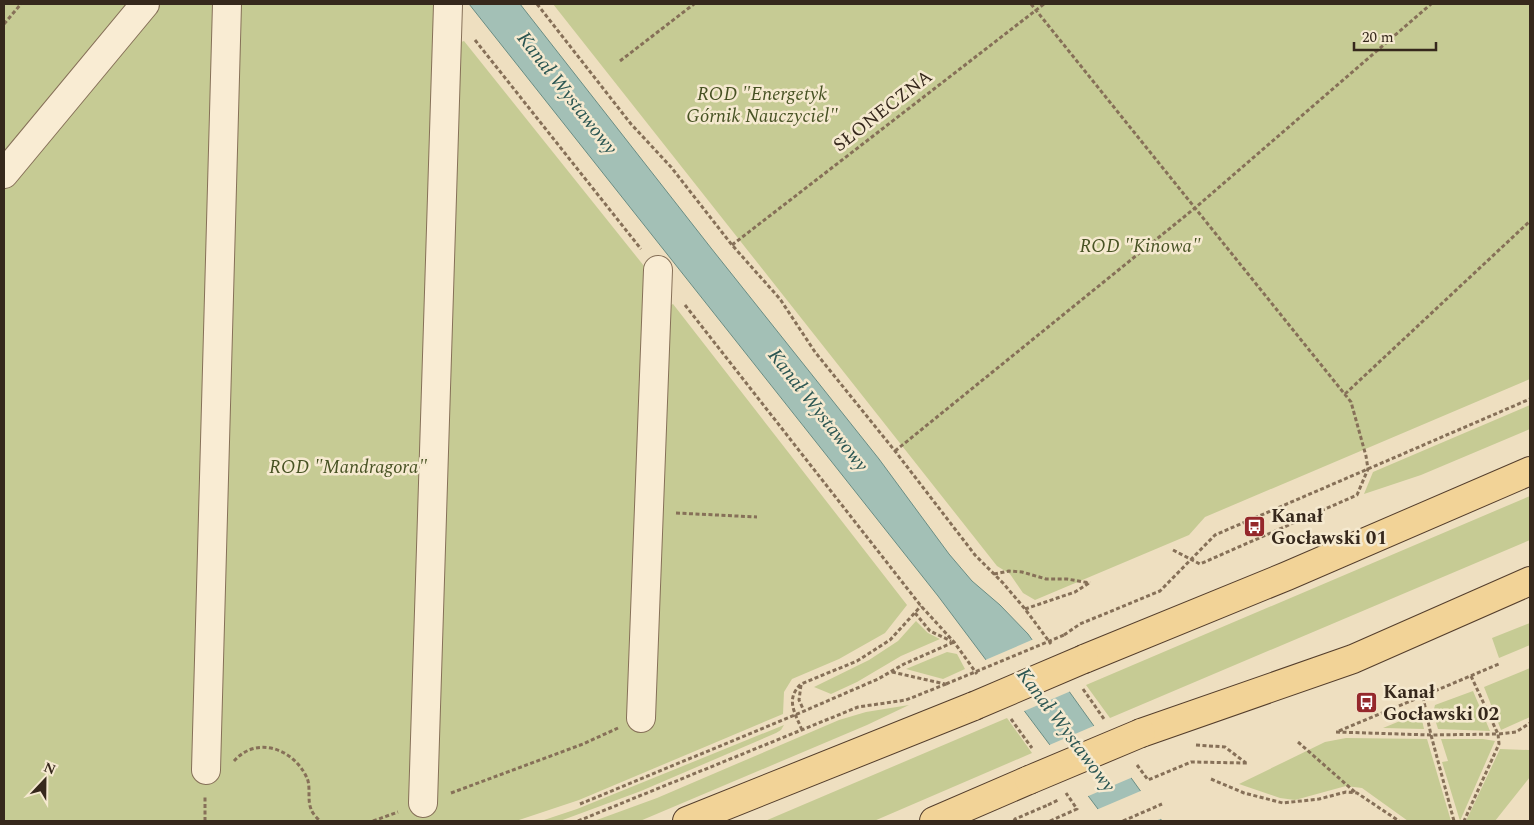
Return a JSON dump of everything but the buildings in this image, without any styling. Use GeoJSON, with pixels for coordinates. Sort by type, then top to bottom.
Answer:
{"type":"FeatureCollection","features":[{"type":"Feature","properties":{"kind":"main road"},"geometry":{"type":"LineString","coordinates":[[688,821],[974,706],[1287,576],[1530,471]]}},
{"type":"Feature","properties":{"kind":"main road"},"geometry":{"type":"LineString","coordinates":[[934,821],[1141,732],[1353,659],[1530,581]]}},
{"type":"Feature","properties":{"kind":"lane"},"geometry":{"type":"LineString","coordinates":[[4,174],[145,4]]}},
{"type":"Feature","properties":{"kind":"lane"},"geometry":{"type":"LineString","coordinates":[[206,770],[227,4]]}},
{"type":"Feature","properties":{"kind":"lane"},"geometry":{"type":"LineString","coordinates":[[423,803],[448,6]]}},
{"type":"Feature","properties":{"kind":"lane"},"geometry":{"type":"LineString","coordinates":[[641,718],[658,270]]}},
{"type":"Feature","properties":{"kind":"path"},"geometry":{"type":"LineString","coordinates":[[4,24],[21,4]]}},
{"type":"Feature","properties":{"kind":"path"},"geometry":{"type":"LineString","coordinates":[[537,4],[631,124],[671,167],[732,245],[780,299],[815,352],[895,451],[975,555],[1003,583],[1013,596]]}},
{"type":"Feature","properties":{"kind":"path"},"geometry":{"type":"LineString","coordinates":[[620,61],[694,4]]}},
{"type":"Feature","properties":{"kind":"path"},"geometry":{"type":"LineString","coordinates":[[1032,4],[1345,394],[1350,402],[1366,456],[1368,469],[1357,496],[1200,564],[1171,549]]}},
{"type":"Feature","properties":{"kind":"path","name":"SŁONECZNA"},"geometry":{"type":"LineString","coordinates":[[732,245],[1044,4]]}},
{"type":"Feature","properties":{"kind":"path"},"geometry":{"type":"LineString","coordinates":[[895,451],[1195,208],[1431,4]]}},
{"type":"Feature","properties":{"kind":"path"},"geometry":{"type":"LineString","coordinates":[[1345,394],[1530,221]]}},
{"type":"Feature","properties":{"kind":"path"},"geometry":{"type":"LineString","coordinates":[[578,821],[858,707],[906,700],[1064,634],[1080,624],[1160,591],[1215,535],[1530,399]]}},
{"type":"Feature","properties":{"kind":"path"},"geometry":{"type":"LineString","coordinates":[[648,511],[757,517]]}},
{"type":"Feature","properties":{"kind":"path"},"geometry":{"type":"LineString","coordinates":[[993,574],[1009,571],[1022,572],[1046,580],[1066,579],[1090,583],[1075,592],[1025,609]]}},
{"type":"Feature","properties":{"kind":"path"},"geometry":{"type":"LineString","coordinates":[[802,730],[792,707],[792,698],[795,690],[801,684],[857,661],[882,646],[890,640],[921,606],[954,642],[978,674]]}},
{"type":"Feature","properties":{"kind":"path"},"geometry":{"type":"LineString","coordinates":[[915,613],[930,631],[954,642]]}},
{"type":"Feature","properties":{"kind":"path"},"geometry":{"type":"LineString","coordinates":[[580,804],[804,712],[954,642]]}},
{"type":"Feature","properties":{"kind":"path"},"geometry":{"type":"LineString","coordinates":[[1499,664],[1336,732],[1431,735],[1498,734],[1516,732],[1530,723]]}},
{"type":"Feature","properties":{"kind":"path"},"geometry":{"type":"LineString","coordinates":[[892,672],[946,684]]}},
{"type":"Feature","properties":{"kind":"path"},"geometry":{"type":"LineString","coordinates":[[1464,821],[1499,744],[1498,734],[1471,676]]}},
{"type":"Feature","properties":{"kind":"path"},"geometry":{"type":"LineString","coordinates":[[801,684],[799,700],[804,712]]}},
{"type":"Feature","properties":{"kind":"path"},"geometry":{"type":"LineString","coordinates":[[1423,696],[1431,735],[1454,821]]}},
{"type":"Feature","properties":{"kind":"path"},"geometry":{"type":"LineString","coordinates":[[1007,714],[1036,754]]}},
{"type":"Feature","properties":{"kind":"path"},"geometry":{"type":"LineString","coordinates":[[373,821],[583,744],[641,718]]}},
{"type":"Feature","properties":{"kind":"path"},"geometry":{"type":"LineString","coordinates":[[1298,742],[1357,793],[1399,821]]}},
{"type":"Feature","properties":{"kind":"path"},"geometry":{"type":"LineString","coordinates":[[1153,778],[1191,762],[1247,764],[1225,747],[1189,744]]}},
{"type":"Feature","properties":{"kind":"path"},"geometry":{"type":"LineString","coordinates":[[206,770],[230,766],[242,753],[261,747],[281,750],[299,764],[308,779],[310,808],[320,821]]}},
{"type":"Feature","properties":{"kind":"path"},"geometry":{"type":"LineString","coordinates":[[1211,779],[1244,792],[1282,803],[1319,799],[1346,792],[1357,793]]}},
{"type":"Feature","properties":{"kind":"path"},"geometry":{"type":"LineString","coordinates":[[1050,821],[1077,809],[1066,793]]}},
{"type":"Feature","properties":{"kind":"path"},"geometry":{"type":"LineString","coordinates":[[1122,821],[1162,804]]}},
{"type":"Feature","properties":{"kind":"path"},"geometry":{"type":"LineString","coordinates":[[1014,821],[1048,805]]}},
{"type":"Feature","properties":{"kind":"green space","name":"ROD \"Mandragora\""},"geometry":{"type":"Polygon","coordinates":[[[4,4],[435,4],[455,44],[464,41],[652,276],[665,308],[673,304],[907,605],[885,633],[839,659],[792,679],[784,692],[783,714],[579,800],[516,821],[4,821],[4,4]]]}},
{"type":"Feature","properties":{"kind":"green space","name":"ROD \"Kinowa\""},"geometry":{"type":"Polygon","coordinates":[[[553,4],[1530,4],[1530,379],[1205,517],[1189,535],[1035,600],[1023,593],[1010,574],[997,566],[553,4]]]}},
{"type":"Feature","properties":{"kind":"green space"},"geometry":{"type":"Polygon","coordinates":[[[1530,405],[1530,429],[1421,475],[1364,494],[1373,472],[1530,405]]]}},
{"type":"Feature","properties":{"kind":"green space"},"geometry":{"type":"Polygon","coordinates":[[[1530,496],[1530,540],[1110,718],[1086,685],[1530,496]]]}},
{"type":"Feature","properties":{"kind":"green space"},"geometry":{"type":"Polygon","coordinates":[[[916,621],[928,633],[940,639],[901,656],[857,682],[831,694],[814,687],[869,660],[898,641],[916,621]]]}},
{"type":"Feature","properties":{"kind":"green space"},"geometry":{"type":"Polygon","coordinates":[[[1530,623],[1530,645],[1499,658],[1492,638],[1530,623]]]}},
{"type":"Feature","properties":{"kind":"green space"},"geometry":{"type":"Polygon","coordinates":[[[947,652],[957,654],[965,669],[943,679],[906,669],[947,652]]]}},
{"type":"Feature","properties":{"kind":"green space"},"geometry":{"type":"Polygon","coordinates":[[[1530,668],[1530,717],[1501,730],[1484,687],[1530,668]]]}},
{"type":"Feature","properties":{"kind":"green space"},"geometry":{"type":"Polygon","coordinates":[[[1473,691],[1490,731],[1438,729],[1433,713],[1435,705],[1473,691]]]}},
{"type":"Feature","properties":{"kind":"green space"},"geometry":{"type":"Polygon","coordinates":[[[909,705],[867,725],[640,821],[594,821],[657,798],[839,720],[866,712],[909,705]]]}},
{"type":"Feature","properties":{"kind":"green space"},"geometry":{"type":"Polygon","coordinates":[[[1417,714],[1421,716],[1424,729],[1383,728],[1417,714]]]}},
{"type":"Feature","properties":{"kind":"green space"},"geometry":{"type":"Polygon","coordinates":[[[1007,718],[1032,753],[874,821],[765,821],[1007,718]]]}},
{"type":"Feature","properties":{"kind":"green space"},"geometry":{"type":"Polygon","coordinates":[[[784,725],[776,733],[641,791],[560,821],[541,821],[577,809],[784,725]]]}},
{"type":"Feature","properties":{"kind":"green space"},"geometry":{"type":"Polygon","coordinates":[[[1346,738],[1427,739],[1451,821],[1408,821],[1362,788],[1346,786],[1295,800],[1280,798],[1239,784],[1325,742],[1346,738]]]}},
{"type":"Feature","properties":{"kind":"green space"},"geometry":{"type":"Polygon","coordinates":[[[1441,739],[1483,739],[1495,741],[1460,821],[1442,762],[1448,761],[1441,739]]]}},
{"type":"Feature","properties":{"kind":"green space"},"geometry":{"type":"Polygon","coordinates":[[[1500,749],[1529,750],[1530,777],[1495,821],[1466,821],[1500,749]]]}},
{"type":"Feature","properties":{"kind":"water","name":"Kanał Wystawowy"},"geometry":{"type":"Polygon","coordinates":[[[469,4],[520,4],[879,459],[949,554],[972,581],[1000,605],[1028,634],[1162,821],[1107,821],[938,596],[469,4]]]}},
{"type":"Feature","properties":{"kind":"pier"},"geometry":{"type":"Polygon","coordinates":[[[1034,639],[1071,691],[1022,712],[983,661],[1034,639]]]}},
{"type":"Feature","properties":{"kind":"pier"},"geometry":{"type":"Polygon","coordinates":[[[1096,725],[1133,777],[1086,797],[1047,746],[1096,725]]]}},
{"type":"Feature","properties":{"kind":"pier"},"geometry":{"type":"Polygon","coordinates":[[[1143,790],[1163,818],[1155,821],[1104,821],[1096,810],[1143,790]]]}},
{"type":"Feature","properties":{"kind":"place","name":"Kanał Gocławski 01"},"geometry":{"type":"Point","coordinates":[1255,527]}},
{"type":"Feature","properties":{"kind":"place","name":"Kanał Gocławski 02"},"geometry":{"type":"Point","coordinates":[1367,703]}},
{"type":"Feature","properties":{"kind":"park label","name":"ROD \"Energetyk Górnik Nauczyciel\""},"geometry":{"type":"Point","coordinates":[762,105]}}]}
